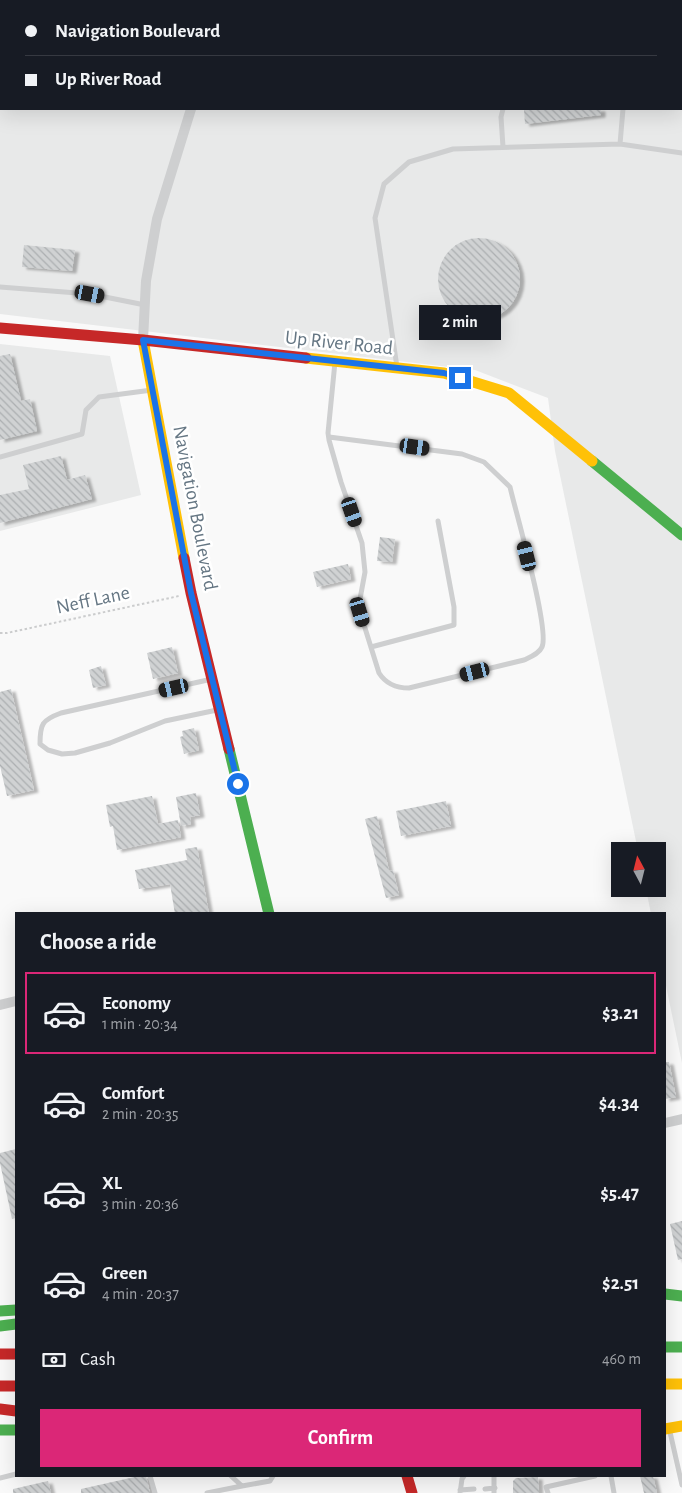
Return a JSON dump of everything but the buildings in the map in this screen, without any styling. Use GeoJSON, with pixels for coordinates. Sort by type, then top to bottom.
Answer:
{"type":"FeatureCollection","features":[{"type":"Feature","properties":{"kind":"main road","name":"Up River Road"},"geometry":{"type":"LineString","coordinates":[[0,328],[143,340],[444,373],[509,393],[682,535]]}},
{"type":"Feature","properties":{"kind":"main road","name":"Navigation Boulevard"},"geometry":{"type":"LineString","coordinates":[[143,340],[191,593],[269,912]]}},
{"type":"Feature","properties":{"kind":"main road"},"geometry":{"type":"LineString","coordinates":[[666,1294],[682,1296]]}},
{"type":"Feature","properties":{"kind":"main road"},"geometry":{"type":"LineString","coordinates":[[0,1311],[15,1310]]}},
{"type":"Feature","properties":{"kind":"main road"},"geometry":{"type":"LineString","coordinates":[[0,1326],[15,1324]]}},
{"type":"Feature","properties":{"kind":"main road"},"geometry":{"type":"LineString","coordinates":[[666,1347],[682,1347]]}},
{"type":"Feature","properties":{"kind":"main road"},"geometry":{"type":"LineString","coordinates":[[0,1354],[15,1354]]}},
{"type":"Feature","properties":{"kind":"main road"},"geometry":{"type":"LineString","coordinates":[[666,1384],[682,1384]]}},
{"type":"Feature","properties":{"kind":"main road"},"geometry":{"type":"LineString","coordinates":[[0,1386],[15,1386]]}},
{"type":"Feature","properties":{"kind":"main road"},"geometry":{"type":"LineString","coordinates":[[0,1409],[15,1411]]}},
{"type":"Feature","properties":{"kind":"main road"},"geometry":{"type":"LineString","coordinates":[[667,1431],[682,1426]]}},
{"type":"Feature","properties":{"kind":"main road"},"geometry":{"type":"LineString","coordinates":[[0,1430],[15,1430]]}},
{"type":"Feature","properties":{"kind":"main road"},"geometry":{"type":"LineString","coordinates":[[667,1431],[682,1432]]}},
{"type":"Feature","properties":{"kind":"main road"},"geometry":{"type":"LineString","coordinates":[[407,1477],[412,1493]]}},
{"type":"Feature","properties":{"kind":"street","name":"Navigation Boulevard"},"geometry":{"type":"LineString","coordinates":[[143,340],[146,281],[157,219],[191,110]]}},
{"type":"Feature","properties":{"kind":"street"},"geometry":{"type":"LineString","coordinates":[[0,1005],[15,1001]]}},
{"type":"Feature","properties":{"kind":"street"},"geometry":{"type":"LineString","coordinates":[[666,1123],[682,1120]]}},
{"type":"Feature","properties":{"kind":"lane"},"geometry":{"type":"LineString","coordinates":[[503,110],[501,117],[503,147]]}},
{"type":"Feature","properties":{"kind":"lane"},"geometry":{"type":"LineString","coordinates":[[620,144],[623,110]]}},
{"type":"Feature","properties":{"kind":"lane"},"geometry":{"type":"LineString","coordinates":[[397,368],[375,218],[384,184],[408,162],[453,149],[503,147],[620,144],[682,153]]}},
{"type":"Feature","properties":{"kind":"lane"},"geometry":{"type":"LineString","coordinates":[[0,287],[90,294],[145,305]]}},
{"type":"Feature","properties":{"kind":"lane"},"geometry":{"type":"LineString","coordinates":[[329,437],[462,454],[484,462],[510,487],[540,608],[544,634],[542,647],[536,654],[524,660],[426,684],[400,688],[384,680],[379,674],[360,612],[364,572],[362,543],[341,482],[329,437],[328,418],[335,361]]}},
{"type":"Feature","properties":{"kind":"lane"},"geometry":{"type":"LineString","coordinates":[[0,457],[82,434],[86,410],[99,397],[153,390]]}},
{"type":"Feature","properties":{"kind":"lane"},"geometry":{"type":"LineString","coordinates":[[371,647],[454,625],[454,607],[438,521]]}},
{"type":"Feature","properties":{"kind":"lane"},"geometry":{"type":"LineString","coordinates":[[212,679],[50,717],[43,722],[40,730],[40,744],[48,750],[62,754],[75,753],[110,743],[165,721],[220,709]]}},
{"type":"Feature","properties":{"kind":"lane"},"geometry":{"type":"LineString","coordinates":[[667,1431],[682,1484]]}},
{"type":"Feature","properties":{"kind":"lane"},"geometry":{"type":"LineString","coordinates":[[0,1478],[15,1474]]}},
{"type":"Feature","properties":{"kind":"lane"},"geometry":{"type":"LineString","coordinates":[[150,1477],[155,1493]]}},
{"type":"Feature","properties":{"kind":"lane"},"geometry":{"type":"LineString","coordinates":[[232,1477],[242,1486]]}},
{"type":"Feature","properties":{"kind":"lane"},"geometry":{"type":"LineString","coordinates":[[207,1493],[270,1481],[272,1477]]}},
{"type":"Feature","properties":{"kind":"lane"},"geometry":{"type":"LineString","coordinates":[[464,1477],[460,1491],[474,1489]]}},
{"type":"Feature","properties":{"kind":"lane"},"geometry":{"type":"LineString","coordinates":[[485,1489],[494,1491],[494,1477]]}},
{"type":"Feature","properties":{"kind":"lane"},"geometry":{"type":"LineString","coordinates":[[548,1493],[546,1487],[591,1477]]}},
{"type":"Feature","properties":{"kind":"lane"},"geometry":{"type":"LineString","coordinates":[[611,1477],[614,1493]]}},
{"type":"Feature","properties":{"kind":"path","name":"Neff Lane"},"geometry":{"type":"LineString","coordinates":[[0,633],[8,633],[191,593]]}},
{"type":"Feature","properties":{"kind":"shaded area"},"geometry":{"type":"Polygon","coordinates":[[[0,110],[682,110],[682,1063],[666,986],[666,912],[651,912],[648,898],[666,898],[666,842],[636,842],[555,451],[548,398],[475,370],[0,314],[0,110]]]}},
{"type":"Feature","properties":{"kind":"shaded area"},"geometry":{"type":"Polygon","coordinates":[[[0,344],[110,356],[141,495],[0,531],[0,344]]]}},
{"type":"Feature","properties":{"kind":"traffic: fast"},"geometry":{"type":"LineString","coordinates":[[592,461],[682,535]]}},
{"type":"Feature","properties":{"kind":"traffic: fast"},"geometry":{"type":"LineString","coordinates":[[229,749],[269,912]]}},
{"type":"Feature","properties":{"kind":"traffic: fast"},"geometry":{"type":"LineString","coordinates":[[666,1294],[682,1296]]}},
{"type":"Feature","properties":{"kind":"traffic: fast"},"geometry":{"type":"LineString","coordinates":[[0,1311],[15,1310]]}},
{"type":"Feature","properties":{"kind":"traffic: fast"},"geometry":{"type":"LineString","coordinates":[[0,1326],[15,1324]]}},
{"type":"Feature","properties":{"kind":"traffic: fast"},"geometry":{"type":"LineString","coordinates":[[666,1347],[682,1347]]}},
{"type":"Feature","properties":{"kind":"traffic: fast"},"geometry":{"type":"LineString","coordinates":[[0,1430],[15,1430]]}},
{"type":"Feature","properties":{"kind":"traffic: slow"},"geometry":{"type":"LineString","coordinates":[[143,340],[184,558]]}},
{"type":"Feature","properties":{"kind":"traffic: slow"},"geometry":{"type":"LineString","coordinates":[[306,358],[444,373],[509,393],[592,461]]}},
{"type":"Feature","properties":{"kind":"traffic: slow"},"geometry":{"type":"LineString","coordinates":[[666,1384],[682,1384]]}},
{"type":"Feature","properties":{"kind":"traffic: slow"},"geometry":{"type":"LineString","coordinates":[[666,1429],[682,1426]]}},
{"type":"Feature","properties":{"kind":"traffic: jam"},"geometry":{"type":"LineString","coordinates":[[0,328],[143,340],[306,358]]}},
{"type":"Feature","properties":{"kind":"traffic: jam"},"geometry":{"type":"LineString","coordinates":[[184,558],[229,749]]}},
{"type":"Feature","properties":{"kind":"traffic: jam"},"geometry":{"type":"LineString","coordinates":[[0,1354],[15,1354]]}},
{"type":"Feature","properties":{"kind":"traffic: jam"},"geometry":{"type":"LineString","coordinates":[[0,1386],[15,1386]]}},
{"type":"Feature","properties":{"kind":"traffic: jam"},"geometry":{"type":"LineString","coordinates":[[0,1409],[15,1411]]}},
{"type":"Feature","properties":{"kind":"traffic: jam"},"geometry":{"type":"LineString","coordinates":[[407,1477],[412,1493]]}},
{"type":"Feature","properties":{"kind":"route"},"geometry":{"type":"LineString","coordinates":[[238,784],[191,593],[143,340],[444,373],[460,378]]}}]}
